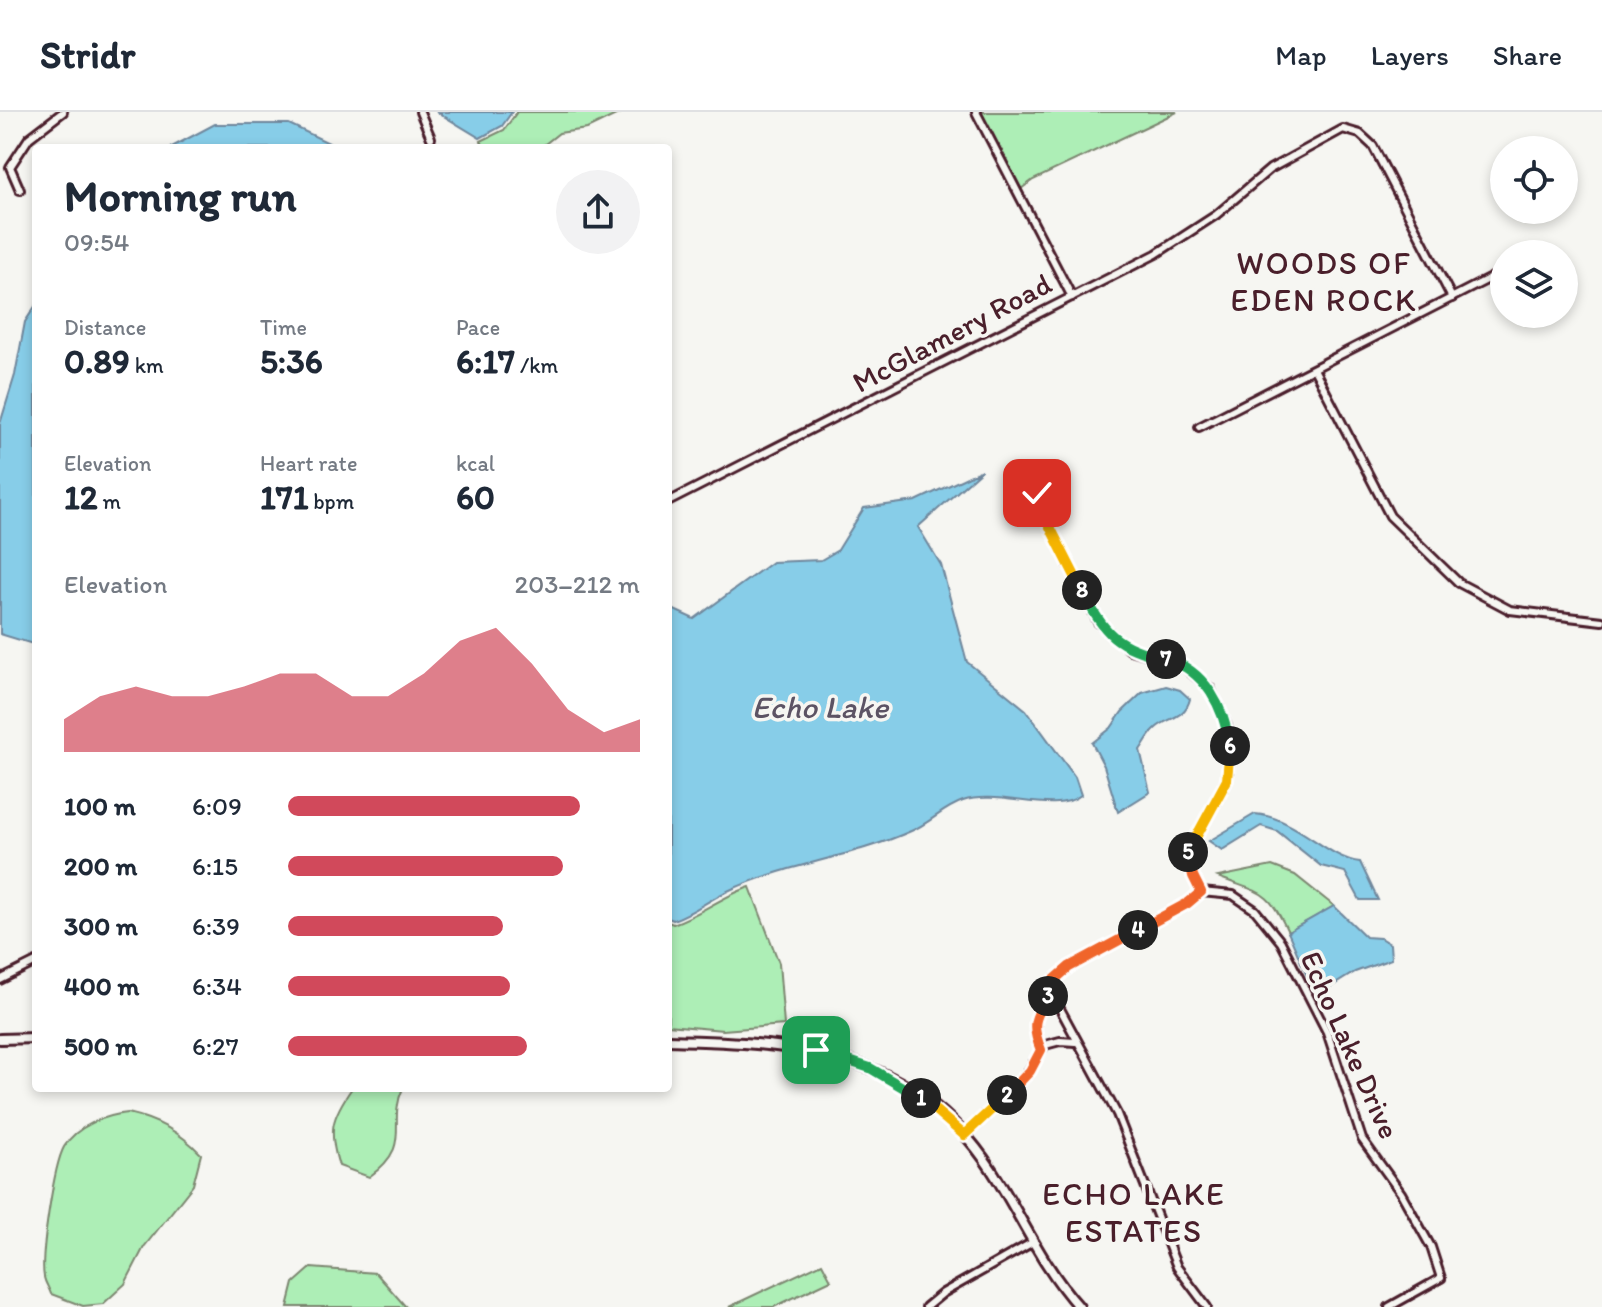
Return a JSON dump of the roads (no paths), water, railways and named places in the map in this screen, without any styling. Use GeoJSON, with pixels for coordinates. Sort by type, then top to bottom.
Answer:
{"type":"FeatureCollection","features":[{"type":"Feature","properties":{"kind":"street"},"geometry":{"type":"LineString","coordinates":[[20,190],[10,167],[29,138],[63,112]]}},
{"type":"Feature","properties":{"kind":"street"},"geometry":{"type":"LineString","coordinates":[[420,112],[431,138]]}},
{"type":"Feature","properties":{"kind":"street","name":"McGlamery Road"},"geometry":{"type":"LineString","coordinates":[[672,500],[1072,297],[976,112]]}},
{"type":"Feature","properties":{"kind":"street"},"geometry":{"type":"LineString","coordinates":[[1072,297],[1156,254],[1216,215],[1270,169],[1343,129],[1360,134],[1373,146],[1452,298]]}},
{"type":"Feature","properties":{"kind":"street"},"geometry":{"type":"LineString","coordinates":[[1199,427],[1490,278]]}},
{"type":"Feature","properties":{"kind":"street"},"geometry":{"type":"LineString","coordinates":[[1314,369],[1390,516],[1459,583],[1510,610],[1602,621]]}},
{"type":"Feature","properties":{"kind":"street"},"geometry":{"type":"LineString","coordinates":[[1041,1050],[1033,1031],[1038,1011],[1051,992],[1053,981],[1069,967],[1188,903],[1201,892],[1193,876],[1188,851],[1227,780],[1231,751],[1227,726],[1210,688],[1179,663],[1130,650],[1098,622],[1050,527],[1049,513],[1037,500],[1037,493],[1046,483],[1056,488],[1059,494],[1059,502],[1049,513]]}},
{"type":"Feature","properties":{"kind":"street","name":"Echo Lake Drive"},"geometry":{"type":"LineString","coordinates":[[1201,892],[1233,895],[1255,910],[1281,942],[1327,1032],[1362,1139],[1401,1193],[1431,1247],[1441,1278],[1389,1307]]}},
{"type":"Feature","properties":{"kind":"street"},"geometry":{"type":"LineString","coordinates":[[0,980],[32,964]]}},
{"type":"Feature","properties":{"kind":"street"},"geometry":{"type":"LineString","coordinates":[[1051,992],[1075,1042],[1117,1114],[1177,1267],[1207,1307]]}},
{"type":"Feature","properties":{"kind":"street"},"geometry":{"type":"LineString","coordinates":[[0,1039],[32,1038]]}},
{"type":"Feature","properties":{"kind":"street"},"geometry":{"type":"LineString","coordinates":[[672,1040],[784,1045],[844,1058],[908,1089],[964,1135],[990,1167],[1057,1280],[1079,1307]]}},
{"type":"Feature","properties":{"kind":"street"},"geometry":{"type":"LineString","coordinates":[[964,1135],[1018,1085],[1041,1050],[1054,1042],[1075,1042]]}},
{"type":"Feature","properties":{"kind":"street"},"geometry":{"type":"LineString","coordinates":[[926,1307],[943,1293],[1033,1242]]}},
{"type":"Feature","properties":{"kind":"water"},"geometry":{"type":"Polygon","coordinates":[[[437,112],[512,112],[502,126],[480,138],[437,112]]]}},
{"type":"Feature","properties":{"kind":"water"},"geometry":{"type":"Polygon","coordinates":[[[215,124],[289,124],[330,144],[178,144],[215,124]]]}},
{"type":"Feature","properties":{"kind":"water"},"geometry":{"type":"Polygon","coordinates":[[[32,311],[32,644],[0,634],[0,424],[15,375],[25,322],[32,311]]]}},
{"type":"Feature","properties":{"kind":"water","name":"Echo Lake"},"geometry":{"type":"Polygon","coordinates":[[[982,470],[918,527],[941,565],[967,662],[1026,710],[1075,777],[1081,795],[1057,803],[993,798],[963,801],[918,828],[889,840],[754,880],[672,920],[672,609],[694,619],[772,562],[821,560],[838,550],[864,508],[916,501],[982,470]]]}},
{"type":"Feature","properties":{"kind":"water"},"geometry":{"type":"Polygon","coordinates":[[[1166,686],[1180,690],[1190,699],[1188,706],[1149,736],[1140,750],[1150,792],[1118,812],[1104,766],[1092,743],[1111,728],[1142,693],[1166,686]]]}},
{"type":"Feature","properties":{"kind":"water"},"geometry":{"type":"Polygon","coordinates":[[[1255,814],[1285,823],[1335,853],[1360,862],[1378,900],[1360,900],[1345,872],[1321,866],[1277,831],[1261,826],[1222,850],[1209,841],[1255,814]]]}},
{"type":"Feature","properties":{"kind":"water"},"geometry":{"type":"Polygon","coordinates":[[[1334,906],[1366,937],[1380,938],[1390,944],[1391,959],[1355,972],[1329,988],[1317,989],[1307,976],[1288,932],[1334,906]]]}},
{"type":"Feature","properties":{"kind":"district","name":"WOODS OF EDEN ROCK"},"geometry":{"type":"Point","coordinates":[1324,282]}},
{"type":"Feature","properties":{"kind":"district","name":"ECHO LAKE ESTATES"},"geometry":{"type":"Point","coordinates":[1134,1212]}}]}
